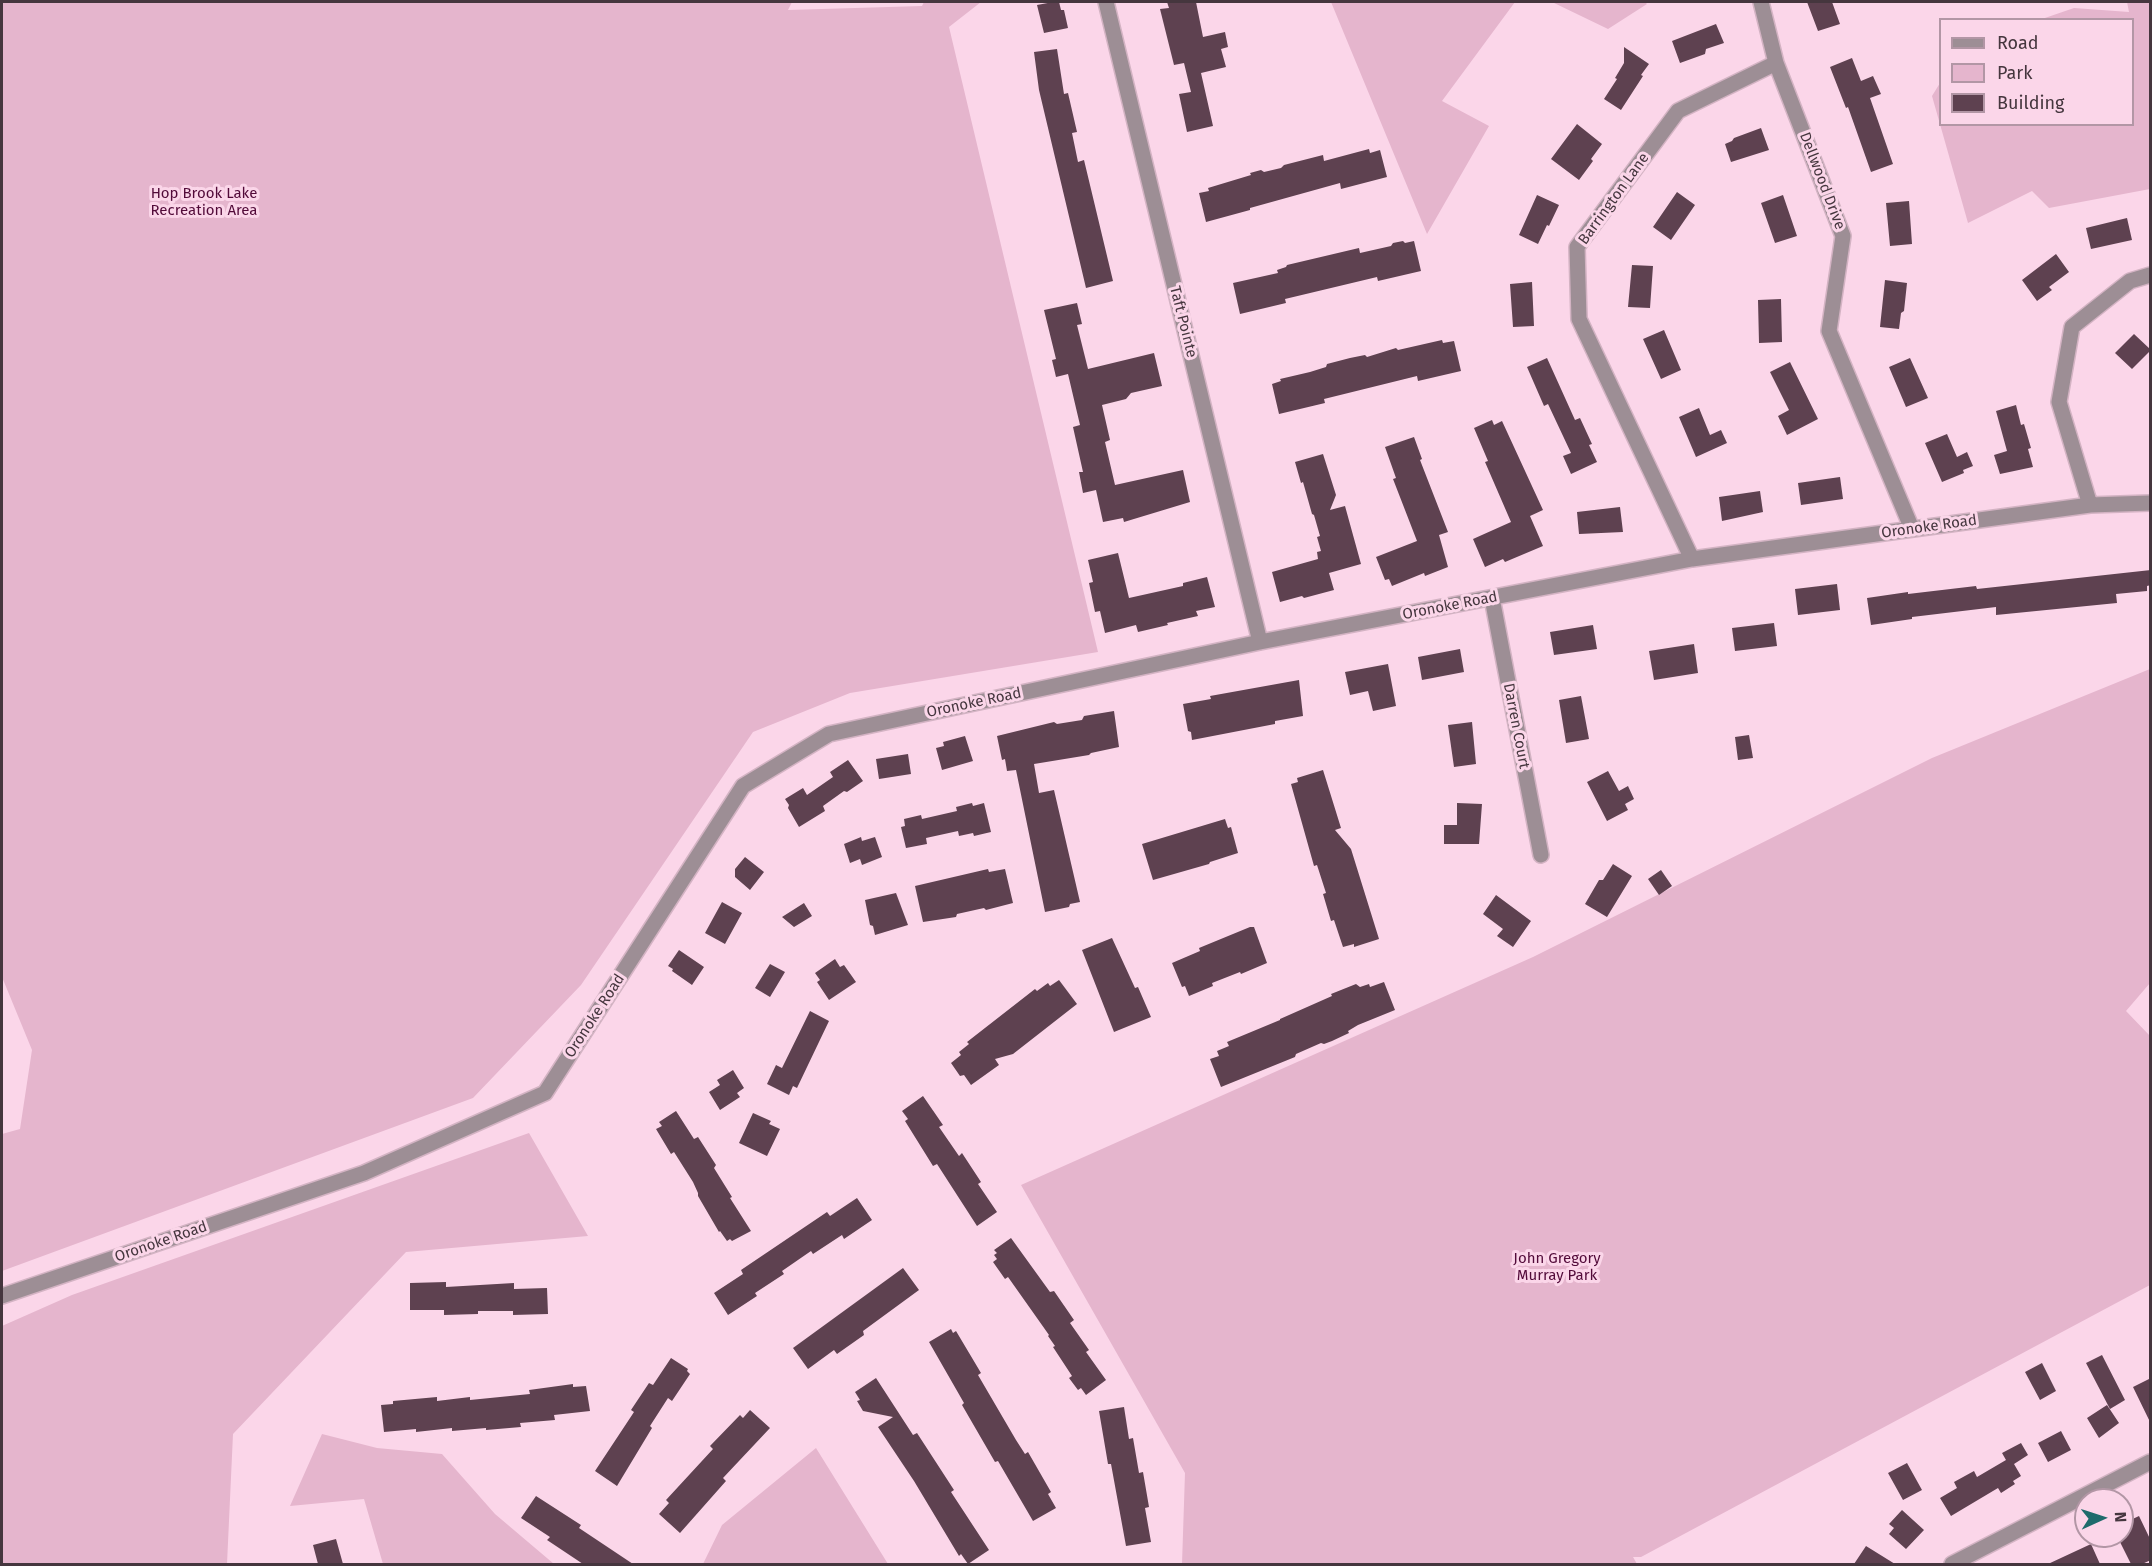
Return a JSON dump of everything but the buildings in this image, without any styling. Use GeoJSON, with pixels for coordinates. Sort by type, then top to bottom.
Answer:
{"type":"FeatureCollection","features":[{"type":"Feature","properties":{"kind":"street","name":"Taft Pointe"},"geometry":{"type":"LineString","coordinates":[[1106,2],[1260,642]]}},
{"type":"Feature","properties":{"kind":"street","name":"Dellwood Drive"},"geometry":{"type":"LineString","coordinates":[[1761,2],[1776,63],[1843,236],[1829,331],[1912,529]]}},
{"type":"Feature","properties":{"kind":"street","name":"Barrington Lane"},"geometry":{"type":"LineString","coordinates":[[1692,559],[1579,319],[1577,247],[1678,111],[1776,63]]}},
{"type":"Feature","properties":{"kind":"street"},"geometry":{"type":"LineString","coordinates":[[2090,505],[2059,402],[2072,327],[2130,281],[2151,275]]}},
{"type":"Feature","properties":{"kind":"street","name":"Oronoke Road"},"geometry":{"type":"LineString","coordinates":[[2,1296],[364,1173],[545,1093],[743,786],[829,734],[1260,642],[1692,559],[2090,505],[2151,503]]}},
{"type":"Feature","properties":{"kind":"street","name":"Darren Court"},"geometry":{"type":"LineString","coordinates":[[1492,598],[1541,855]]}},
{"type":"Feature","properties":{"kind":"street"},"geometry":{"type":"LineString","coordinates":[[1952,1564],[2151,1462]]}},
{"type":"Feature","properties":{"kind":"green space","name":"Hop Brook Lake Recreation Area"},"geometry":{"type":"Polygon","coordinates":[[[2,2],[792,2],[788,10],[922,6],[924,2],[981,2],[949,27],[1098,652],[850,693],[753,732],[581,985],[473,1098],[2,1271],[2,1134],[20,1129],[32,1050],[2,977],[2,2]]]}},
{"type":"Feature","properties":{"kind":"green space"},"geometry":{"type":"Polygon","coordinates":[[[1331,2],[1515,2],[1442,101],[1489,126],[1427,234],[1331,2]]]}},
{"type":"Feature","properties":{"kind":"green space"},"geometry":{"type":"Polygon","coordinates":[[[1552,2],[1645,2],[1647,4],[1608,29],[1552,2]]]}},
{"type":"Feature","properties":{"kind":"green space"},"geometry":{"type":"Polygon","coordinates":[[[2127,2],[2150,2],[2150,189],[2049,208],[2032,191],[1968,223],[1941,126],[2134,126],[2134,18],[2045,18],[2074,8],[2129,12],[2127,2]]]}},
{"type":"Feature","properties":{"kind":"green space"},"geometry":{"type":"Polygon","coordinates":[[[1939,85],[1939,121],[1932,96],[1939,85]]]}},
{"type":"Feature","properties":{"kind":"green space","name":"John Gregory Murray Park"},"geometry":{"type":"Polygon","coordinates":[[[2150,669],[2150,983],[2126,1011],[2150,1036],[2150,1285],[1641,1557],[1633,1557],[1637,1564],[1182,1564],[1185,1473],[1021,1185],[1533,957],[1932,758],[2150,669]]]}},
{"type":"Feature","properties":{"kind":"green space"},"geometry":{"type":"Polygon","coordinates":[[[529,1133],[588,1236],[406,1252],[233,1434],[227,1564],[2,1564],[2,1326],[72,1295],[529,1133]]]}},
{"type":"Feature","properties":{"kind":"green space"},"geometry":{"type":"Polygon","coordinates":[[[322,1434],[377,1448],[442,1454],[495,1514],[554,1564],[383,1564],[364,1499],[290,1506],[322,1434]]]}},
{"type":"Feature","properties":{"kind":"green space"},"geometry":{"type":"Polygon","coordinates":[[[816,1448],[888,1564],[703,1564],[722,1525],[816,1448]]]}}]}
